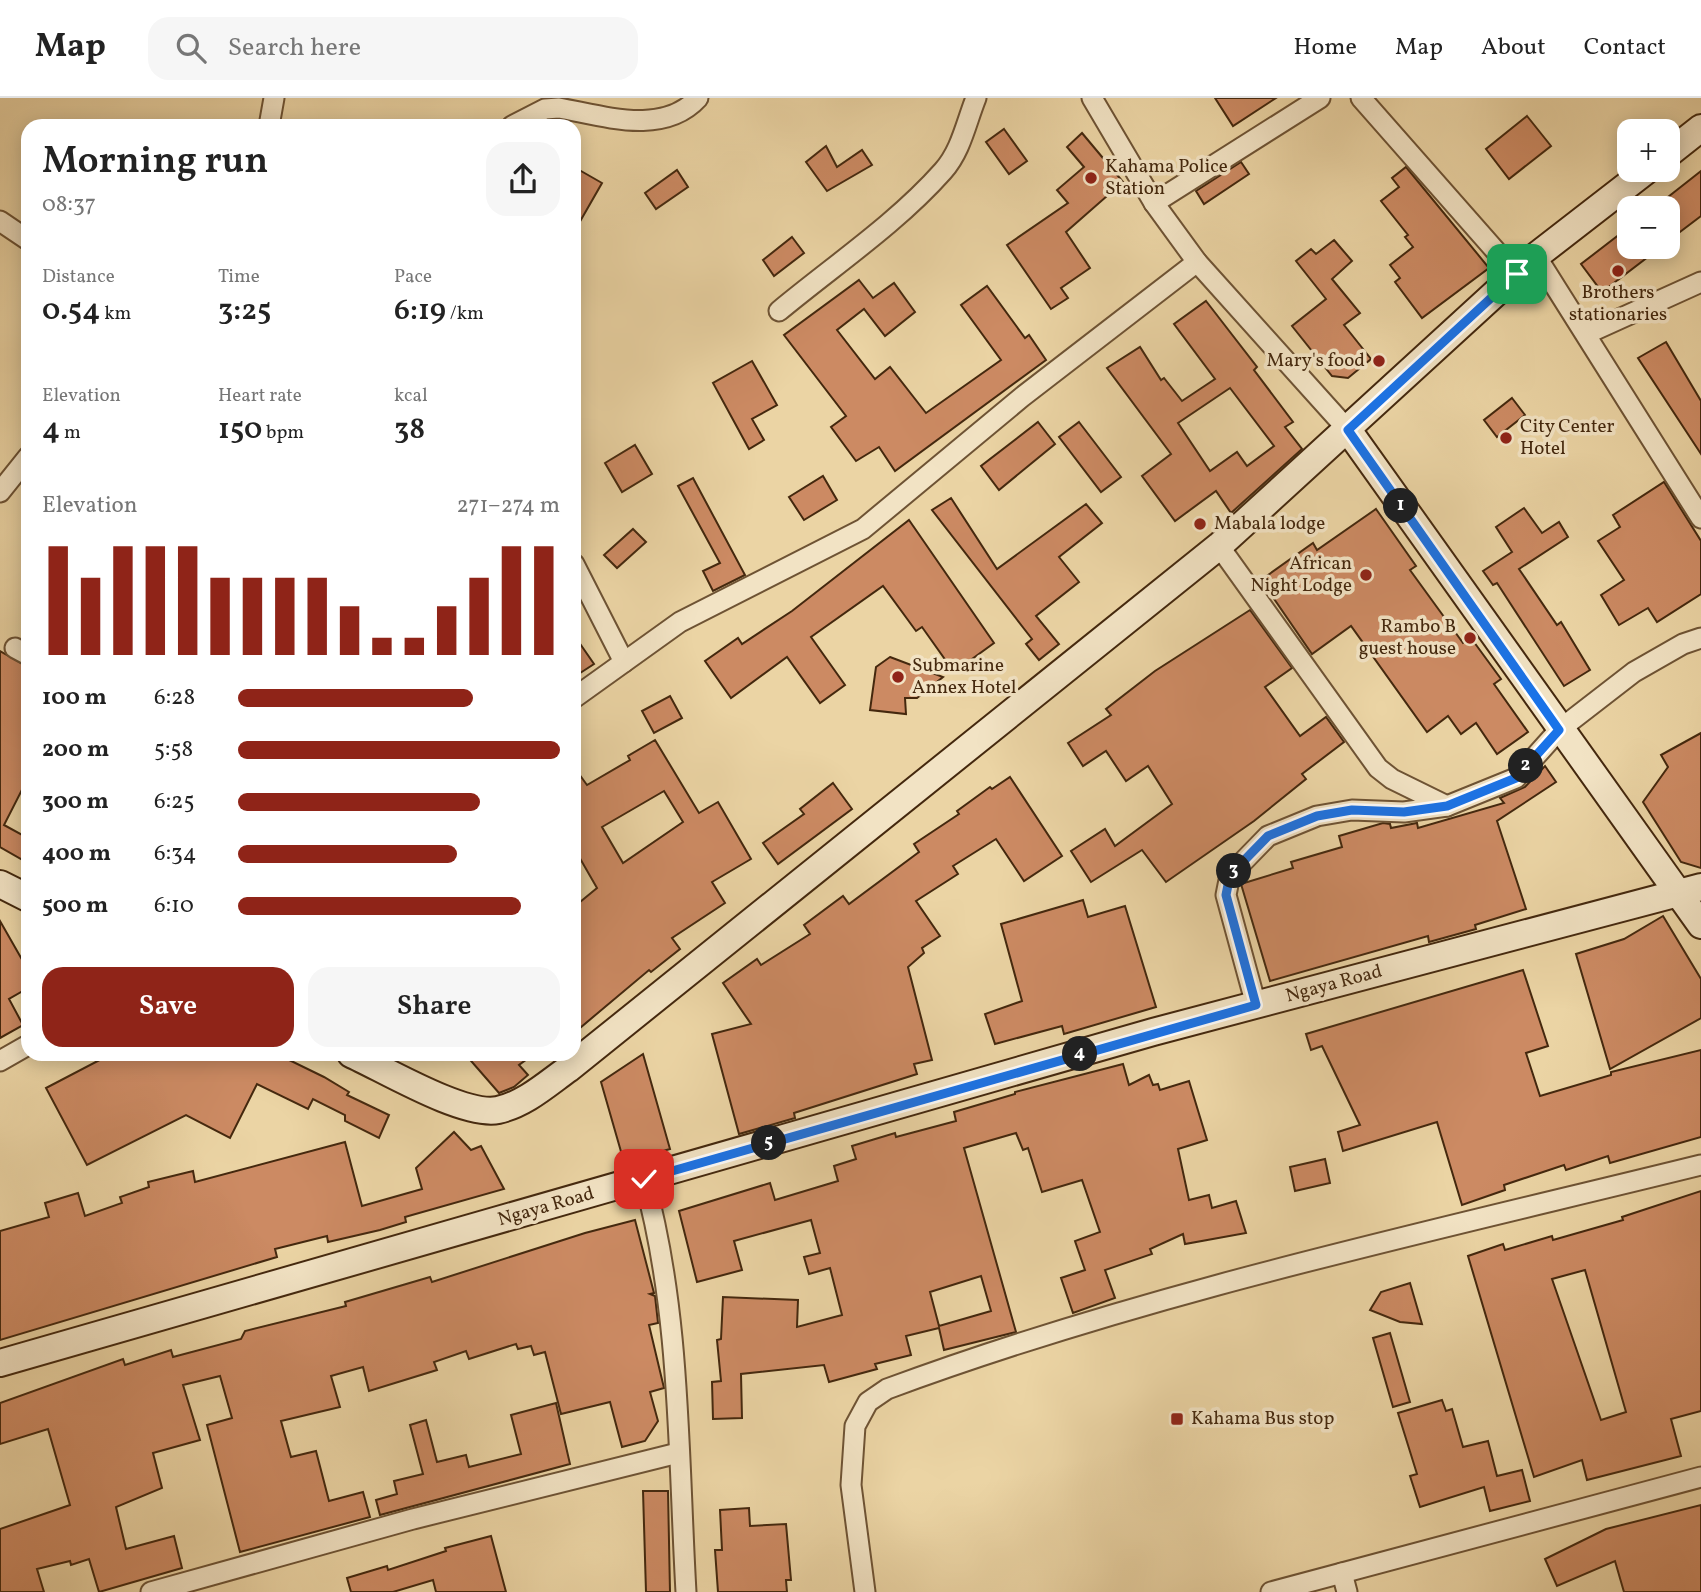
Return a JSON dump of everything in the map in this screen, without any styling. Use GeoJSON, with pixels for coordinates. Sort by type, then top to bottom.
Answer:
{"type":"FeatureCollection","features":[{"type":"Feature","properties":{"kind":"street"},"geometry":{"type":"LineString","coordinates":[[270,119],[274,98]]}},
{"type":"Feature","properties":{"kind":"street"},"geometry":{"type":"LineString","coordinates":[[526,119],[545,109],[559,108],[652,121],[676,115],[698,98]]}},
{"type":"Feature","properties":{"kind":"street"},"geometry":{"type":"LineString","coordinates":[[779,311],[911,203],[943,171],[959,146],[976,98]]}},
{"type":"Feature","properties":{"kind":"street"},"geometry":{"type":"LineString","coordinates":[[1092,98],[1154,203],[1197,262],[1348,430],[1559,730],[1690,890],[1701,925]]}},
{"type":"Feature","properties":{"kind":"street"},"geometry":{"type":"LineString","coordinates":[[1154,203],[1321,98]]}},
{"type":"Feature","properties":{"kind":"street"},"geometry":{"type":"LineString","coordinates":[[1361,98],[1517,274]]}},
{"type":"Feature","properties":{"kind":"street"},"geometry":{"type":"LineString","coordinates":[[1680,144],[1701,128]]}},
{"type":"Feature","properties":{"kind":"street"},"geometry":{"type":"LineString","coordinates":[[581,1059],[1219,546],[1536,256],[1632,182]]}},
{"type":"Feature","properties":{"kind":"street"},"geometry":{"type":"LineString","coordinates":[[1536,256],[1701,518]]}},
{"type":"Feature","properties":{"kind":"street"},"geometry":{"type":"LineString","coordinates":[[581,693],[680,622],[863,528],[1022,397],[1197,262]]}},
{"type":"Feature","properties":{"kind":"street"},"geometry":{"type":"LineString","coordinates":[[1586,334],[1701,282]]}},
{"type":"Feature","properties":{"kind":"street"},"geometry":{"type":"LineString","coordinates":[[0,492],[21,466]]}},
{"type":"Feature","properties":{"kind":"street"},"geometry":{"type":"LineString","coordinates":[[1219,546],[1378,768],[1392,779],[1447,806]]}},
{"type":"Feature","properties":{"kind":"street"},"geometry":{"type":"LineString","coordinates":[[581,578],[624,662]]}},
{"type":"Feature","properties":{"kind":"street"},"geometry":{"type":"LineString","coordinates":[[1256,1005],[1226,895],[1230,875],[1268,836],[1317,816],[1352,810],[1404,812],[1447,806],[1516,778],[1559,730],[1634,672],[1683,644],[1701,638]]}},
{"type":"Feature","properties":{"kind":"street"},"geometry":{"type":"LineString","coordinates":[[0,884],[21,894]]}},
{"type":"Feature","properties":{"kind":"street","name":"Ngaya Road"},"geometry":{"type":"LineString","coordinates":[[0,1363],[1256,1005],[1690,890]]}},
{"type":"Feature","properties":{"kind":"street"},"geometry":{"type":"LineString","coordinates":[[0,1061],[21,1049]]}},
{"type":"Feature","properties":{"kind":"street"},"geometry":{"type":"LineString","coordinates":[[366,1061],[449,1101],[484,1111],[498,1110],[523,1101],[578,1061]]}},
{"type":"Feature","properties":{"kind":"street"},"geometry":{"type":"LineString","coordinates":[[865,1592],[851,1485],[855,1426],[868,1402],[887,1389],[947,1367],[1091,1322],[1318,1260],[1701,1165]]}},
{"type":"Feature","properties":{"kind":"street"},"geometry":{"type":"LineString","coordinates":[[644,1179],[654,1215],[672,1318],[687,1592]]}},
{"type":"Feature","properties":{"kind":"street"},"geometry":{"type":"LineString","coordinates":[[151,1592],[413,1519],[678,1453]]}},
{"type":"Feature","properties":{"kind":"street"},"geometry":{"type":"LineString","coordinates":[[1271,1592],[1344,1583],[1701,1477]]}},
{"type":"Feature","properties":{"kind":"building"},"geometry":{"type":"Polygon","coordinates":[[[1215,98],[1276,98],[1233,126],[1215,98]]]}},
{"type":"Feature","properties":{"kind":"building"},"geometry":{"type":"Polygon","coordinates":[[[1527,116],[1551,146],[1509,179],[1486,149],[1527,116]]]}},
{"type":"Feature","properties":{"kind":"building"},"geometry":{"type":"Polygon","coordinates":[[[1004,129],[1027,161],[1009,174],[986,142],[1004,129]]]}},
{"type":"Feature","properties":{"kind":"building"},"geometry":{"type":"Polygon","coordinates":[[[1082,133],[1123,182],[1066,232],[1090,268],[1061,288],[1068,298],[1051,309],[1007,245],[1068,203],[1057,190],[1084,167],[1067,147],[1082,133]]]}},
{"type":"Feature","properties":{"kind":"building"},"geometry":{"type":"Polygon","coordinates":[[[826,146],[837,167],[862,150],[872,165],[827,191],[806,162],[826,146]]]}},
{"type":"Feature","properties":{"kind":"building"},"geometry":{"type":"Polygon","coordinates":[[[1241,162],[1249,174],[1204,204],[1196,191],[1241,162]]]}},
{"type":"Feature","properties":{"kind":"building"},"geometry":{"type":"Polygon","coordinates":[[[1406,167],[1489,268],[1422,318],[1395,282],[1400,278],[1390,265],[1413,247],[1405,237],[1408,235],[1381,201],[1399,187],[1392,178],[1406,167]]]}},
{"type":"Feature","properties":{"kind":"building"},"geometry":{"type":"Polygon","coordinates":[[[677,170],[688,187],[656,209],[645,193],[677,170]]]}},
{"type":"Feature","properties":{"kind":"building"},"geometry":{"type":"Polygon","coordinates":[[[581,171],[602,183],[581,220],[581,171]]]}},
{"type":"Feature","properties":{"kind":"building"},"geometry":{"type":"Polygon","coordinates":[[[1701,171],[1701,216],[1680,232],[1680,196],[1669,196],[1701,171]]]}},
{"type":"Feature","properties":{"kind":"building"},"geometry":{"type":"Polygon","coordinates":[[[1617,236],[1617,259],[1645,259],[1602,292],[1581,264],[1617,236]]]}},
{"type":"Feature","properties":{"kind":"building"},"geometry":{"type":"Polygon","coordinates":[[[792,237],[804,253],[774,276],[763,260],[792,237]]]}},
{"type":"Feature","properties":{"kind":"building"},"geometry":{"type":"Polygon","coordinates":[[[1334,240],[1352,261],[1332,279],[1360,313],[1344,325],[1371,359],[1348,378],[1332,376],[1292,326],[1326,299],[1296,261],[1311,249],[1316,254],[1334,240]]]}},
{"type":"Feature","properties":{"kind":"building"},"geometry":{"type":"Polygon","coordinates":[[[859,280],[873,298],[894,283],[915,312],[885,336],[864,309],[837,330],[875,379],[890,367],[926,413],[1001,360],[961,305],[987,286],[1025,338],[1029,335],[1046,360],[895,471],[879,447],[856,461],[831,427],[846,416],[784,335],[859,280]]]}},
{"type":"Feature","properties":{"kind":"building"},"geometry":{"type":"Polygon","coordinates":[[[1206,301],[1257,367],[1254,370],[1293,422],[1285,427],[1302,449],[1231,513],[1216,491],[1175,521],[1142,476],[1171,454],[1107,368],[1140,347],[1161,380],[1164,378],[1182,401],[1215,379],[1174,324],[1206,301]],[[1230,388],[1178,423],[1210,471],[1237,452],[1247,466],[1274,446],[1230,388]]]}},
{"type":"Feature","properties":{"kind":"building"},"geometry":{"type":"Polygon","coordinates":[[[1666,342],[1701,401],[1701,454],[1638,358],[1666,342]]]}},
{"type":"Feature","properties":{"kind":"building"},"geometry":{"type":"Polygon","coordinates":[[[752,361],[777,405],[752,419],[764,440],[749,449],[713,383],[752,361]]]}},
{"type":"Feature","properties":{"kind":"building"},"geometry":{"type":"Polygon","coordinates":[[[1512,398],[1525,415],[1497,437],[1484,420],[1512,398]]]}},
{"type":"Feature","properties":{"kind":"building"},"geometry":{"type":"Polygon","coordinates":[[[1038,422],[1055,444],[999,490],[981,466],[1038,422]]]}},
{"type":"Feature","properties":{"kind":"building"},"geometry":{"type":"Polygon","coordinates":[[[1079,422],[1121,477],[1101,492],[1059,437],[1079,422]]]}},
{"type":"Feature","properties":{"kind":"building"},"geometry":{"type":"Polygon","coordinates":[[[635,445],[652,474],[622,492],[605,463],[635,445]]]}},
{"type":"Feature","properties":{"kind":"building"},"geometry":{"type":"Polygon","coordinates":[[[823,476],[837,500],[804,520],[789,497],[823,476]]]}},
{"type":"Feature","properties":{"kind":"building"},"geometry":{"type":"Polygon","coordinates":[[[693,478],[745,575],[713,591],[703,571],[720,563],[678,486],[693,478]]]}},
{"type":"Feature","properties":{"kind":"building"},"geometry":{"type":"Polygon","coordinates":[[[1664,482],[1701,541],[1701,594],[1657,622],[1648,608],[1619,625],[1601,595],[1624,580],[1598,541],[1620,527],[1613,515],[1664,482]]]}},
{"type":"Feature","properties":{"kind":"building"},"geometry":{"type":"Polygon","coordinates":[[[951,498],[997,569],[1086,504],[1102,523],[1059,557],[1079,582],[1036,616],[1059,644],[1039,660],[1026,644],[1032,639],[932,510],[951,498]]]}},
{"type":"Feature","properties":{"kind":"building"},"geometry":{"type":"Polygon","coordinates":[[[1524,508],[1542,533],[1559,522],[1568,537],[1519,569],[1557,625],[1561,622],[1590,670],[1564,686],[1497,583],[1493,585],[1483,571],[1512,552],[1496,527],[1524,508]]]}},
{"type":"Feature","properties":{"kind":"building"},"geometry":{"type":"Polygon","coordinates":[[[1376,509],[1416,566],[1410,570],[1463,643],[1471,638],[1501,679],[1494,684],[1528,732],[1497,754],[1476,723],[1461,734],[1448,716],[1427,732],[1351,626],[1312,654],[1261,580],[1313,543],[1317,550],[1376,509]]]}},
{"type":"Feature","properties":{"kind":"building"},"geometry":{"type":"Polygon","coordinates":[[[909,520],[994,643],[954,672],[922,627],[916,631],[883,586],[811,637],[845,685],[820,703],[787,657],[731,698],[705,661],[738,638],[742,644],[792,611],[909,520]]]}},
{"type":"Feature","properties":{"kind":"building"},"geometry":{"type":"Polygon","coordinates":[[[633,529],[646,542],[617,568],[604,555],[633,529]]]}},
{"type":"Feature","properties":{"kind":"building"},"geometry":{"type":"Polygon","coordinates":[[[1250,610],[1292,668],[1265,687],[1300,736],[1326,717],[1344,742],[1302,774],[1306,779],[1254,821],[1166,882],[1142,850],[1091,882],[1071,851],[1105,829],[1115,846],[1172,804],[1148,766],[1126,781],[1106,751],[1083,766],[1068,743],[1111,715],[1106,709],[1155,671],[1250,610]]]}},
{"type":"Feature","properties":{"kind":"building"},"geometry":{"type":"Polygon","coordinates":[[[581,645],[594,664],[581,672],[581,645]]]}},
{"type":"Feature","properties":{"kind":"building"},"geometry":{"type":"Polygon","coordinates":[[[0,651],[21,663],[21,792],[4,825],[21,834],[21,859],[0,847],[0,651]]]}},
{"type":"Feature","properties":{"kind":"building","name":"Submarine Annex Hotel"},"geometry":{"type":"Polygon","coordinates":[[[890,657],[943,677],[917,698],[905,698],[906,714],[870,710],[876,667],[890,657]]]}},
{"type":"Feature","properties":{"kind":"building"},"geometry":{"type":"Polygon","coordinates":[[[670,696],[682,718],[654,733],[642,711],[670,696]]]}},
{"type":"Feature","properties":{"kind":"building"},"geometry":{"type":"Polygon","coordinates":[[[1701,733],[1701,868],[1681,862],[1643,802],[1668,767],[1661,755],[1701,733]]]}},
{"type":"Feature","properties":{"kind":"building"},"geometry":{"type":"Polygon","coordinates":[[[655,740],[699,813],[718,802],[751,859],[712,882],[725,903],[672,938],[680,949],[651,972],[649,970],[581,1027],[581,901],[597,888],[581,860],[581,777],[587,785],[630,760],[628,756],[655,740]],[[664,791],[602,827],[623,863],[683,822],[664,791]]]}},
{"type":"Feature","properties":{"kind":"building"},"geometry":{"type":"Polygon","coordinates":[[[1545,766],[1556,782],[1497,821],[1526,909],[1475,925],[1476,929],[1429,942],[1428,936],[1270,981],[1241,884],[1293,868],[1291,862],[1342,847],[1339,836],[1383,823],[1390,824],[1391,828],[1417,823],[1418,828],[1504,803],[1500,798],[1525,787],[1545,766]]]}},
{"type":"Feature","properties":{"kind":"building"},"geometry":{"type":"Polygon","coordinates":[[[1010,777],[1062,856],[1024,881],[996,839],[953,866],[958,874],[916,901],[940,936],[922,948],[924,953],[908,967],[932,1060],[914,1064],[917,1074],[794,1113],[795,1118],[739,1134],[712,1034],[751,1024],[723,983],[757,959],[761,965],[810,934],[804,925],[843,896],[849,904],[919,852],[914,844],[959,814],[957,811],[990,787],[992,789],[1010,777]]]}},
{"type":"Feature","properties":{"kind":"building"},"geometry":{"type":"Polygon","coordinates":[[[833,783],[852,809],[778,864],[763,843],[804,814],[800,809],[833,783]]]}},
{"type":"Feature","properties":{"kind":"building"},"geometry":{"type":"Polygon","coordinates":[[[1083,900],[1088,917],[1125,906],[1156,1007],[1064,1034],[1062,1026],[995,1044],[985,1014],[1022,1001],[1001,924],[1083,900]]]}},
{"type":"Feature","properties":{"kind":"building"},"geometry":{"type":"Polygon","coordinates":[[[1663,916],[1701,979],[1701,1018],[1610,1069],[1576,954],[1624,939],[1663,916]]]}},
{"type":"Feature","properties":{"kind":"building"},"geometry":{"type":"Polygon","coordinates":[[[0,921],[21,958],[21,992],[9,999],[21,1026],[0,1038],[0,921]]]}},
{"type":"Feature","properties":{"kind":"building"},"geometry":{"type":"Polygon","coordinates":[[[1523,970],[1548,1046],[1526,1053],[1540,1096],[1611,1075],[1611,1072],[1701,1050],[1701,1137],[1610,1163],[1608,1156],[1566,1170],[1564,1165],[1504,1185],[1505,1190],[1462,1205],[1437,1122],[1343,1151],[1338,1132],[1360,1125],[1322,1046],[1311,1050],[1306,1034],[1523,970]]]}},
{"type":"Feature","properties":{"kind":"building"},"geometry":{"type":"Polygon","coordinates":[[[643,1054],[670,1149],[624,1162],[601,1082],[643,1054]]]}},
{"type":"Feature","properties":{"kind":"building"},"geometry":{"type":"Polygon","coordinates":[[[98,1061],[291,1061],[349,1092],[347,1095],[389,1115],[379,1138],[345,1121],[345,1115],[313,1099],[308,1109],[257,1084],[230,1138],[186,1115],[87,1165],[46,1088],[98,1061]]]}},
{"type":"Feature","properties":{"kind":"building"},"geometry":{"type":"Polygon","coordinates":[[[471,1061],[524,1061],[519,1065],[528,1075],[514,1087],[499,1093],[471,1061]]]}},
{"type":"Feature","properties":{"kind":"building"},"geometry":{"type":"Polygon","coordinates":[[[1123,1064],[1129,1085],[1149,1075],[1153,1085],[1158,1084],[1160,1090],[1189,1081],[1207,1140],[1178,1149],[1189,1200],[1209,1195],[1212,1208],[1236,1201],[1246,1233],[1185,1244],[1183,1234],[1150,1249],[1152,1254],[1105,1270],[1115,1298],[1073,1313],[1061,1278],[1085,1270],[1075,1241],[1100,1232],[1082,1180],[1042,1192],[1028,1148],[1023,1150],[1016,1133],[964,1148],[1016,1332],[944,1350],[939,1328],[906,1336],[911,1355],[875,1364],[877,1369],[829,1382],[824,1365],[741,1374],[742,1418],[713,1419],[712,1382],[721,1381],[717,1340],[721,1339],[723,1297],[798,1300],[797,1327],[842,1315],[830,1268],[809,1274],[804,1257],[820,1253],[811,1220],[734,1241],[742,1270],[697,1282],[679,1211],[770,1183],[775,1200],[838,1181],[834,1166],[856,1159],[852,1146],[895,1133],[896,1137],[956,1121],[954,1112],[1015,1092],[1123,1064]],[[981,1276],[930,1292],[939,1326],[991,1311],[981,1276]]]}},
{"type":"Feature","properties":{"kind":"building"},"geometry":{"type":"Polygon","coordinates":[[[454,1132],[471,1150],[481,1146],[504,1189],[405,1217],[406,1222],[380,1230],[328,1242],[327,1236],[275,1249],[277,1257],[0,1340],[0,1231],[49,1217],[45,1203],[78,1193],[85,1216],[122,1203],[120,1197],[149,1187],[148,1182],[193,1171],[195,1182],[345,1142],[362,1206],[422,1189],[416,1168],[454,1132]]]}},
{"type":"Feature","properties":{"kind":"building"},"geometry":{"type":"Polygon","coordinates":[[[1325,1159],[1330,1183],[1295,1191],[1290,1167],[1325,1159]]]}},
{"type":"Feature","properties":{"kind":"building"},"geometry":{"type":"Polygon","coordinates":[[[1701,1191],[1701,1411],[1671,1419],[1681,1456],[1587,1480],[1582,1460],[1534,1477],[1468,1256],[1503,1244],[1505,1250],[1552,1236],[1553,1240],[1623,1220],[1622,1217],[1701,1191]],[[1585,1270],[1552,1279],[1601,1420],[1626,1412],[1585,1270]]]}},
{"type":"Feature","properties":{"kind":"building"},"geometry":{"type":"Polygon","coordinates":[[[635,1220],[654,1293],[650,1294],[655,1296],[658,1323],[649,1325],[664,1388],[650,1392],[658,1421],[645,1441],[622,1447],[610,1402],[561,1414],[545,1352],[534,1355],[531,1346],[518,1349],[516,1344],[469,1359],[466,1351],[434,1362],[437,1370],[369,1391],[363,1367],[331,1376],[340,1407],[281,1421],[291,1457],[316,1451],[329,1501],[363,1492],[370,1517],[240,1552],[207,1425],[232,1418],[220,1376],[183,1385],[200,1440],[153,1453],[162,1488],[116,1507],[126,1549],[174,1536],[182,1568],[99,1592],[89,1559],[71,1565],[70,1561],[37,1569],[44,1592],[0,1592],[0,1529],[70,1505],[48,1429],[0,1444],[0,1403],[123,1359],[125,1365],[171,1350],[173,1357],[241,1339],[245,1331],[346,1306],[345,1302],[430,1277],[432,1282],[585,1233],[635,1220]]]}},
{"type":"Feature","properties":{"kind":"building"},"geometry":{"type":"Polygon","coordinates":[[[1410,1283],[1422,1324],[1400,1322],[1370,1310],[1381,1292],[1410,1283]]]}},
{"type":"Feature","properties":{"kind":"building"},"geometry":{"type":"Polygon","coordinates":[[[1390,1333],[1410,1402],[1393,1407],[1373,1338],[1390,1333]]]}},
{"type":"Feature","properties":{"kind":"building"},"geometry":{"type":"Polygon","coordinates":[[[1442,1400],[1446,1411],[1452,1409],[1463,1447],[1488,1441],[1497,1476],[1522,1470],[1530,1501],[1490,1511],[1484,1487],[1420,1507],[1410,1476],[1417,1474],[1398,1413],[1442,1400]]]}},
{"type":"Feature","properties":{"kind":"building"},"geometry":{"type":"Polygon","coordinates":[[[556,1403],[570,1464],[380,1515],[376,1500],[397,1494],[394,1481],[423,1474],[410,1425],[426,1420],[437,1462],[466,1455],[469,1467],[521,1454],[511,1415],[556,1403]]]}},
{"type":"Feature","properties":{"kind":"building"},"geometry":{"type":"Polygon","coordinates":[[[643,1491],[668,1491],[670,1592],[646,1592],[643,1491]]]}},
{"type":"Feature","properties":{"kind":"building"},"geometry":{"type":"Polygon","coordinates":[[[1701,1505],[1701,1592],[1624,1592],[1615,1561],[1557,1586],[1545,1559],[1606,1529],[1701,1505]]]}},
{"type":"Feature","properties":{"kind":"building"},"geometry":{"type":"Polygon","coordinates":[[[749,1508],[750,1526],[786,1524],[791,1580],[786,1580],[787,1592],[718,1592],[715,1550],[722,1550],[720,1510],[749,1508]]]}},
{"type":"Feature","properties":{"kind":"building"},"geometry":{"type":"Polygon","coordinates":[[[491,1536],[506,1592],[436,1592],[433,1580],[393,1592],[351,1592],[347,1578],[387,1566],[388,1570],[446,1551],[445,1548],[491,1536]]]}},
{"type":"Feature","properties":{"kind":"place","name":"Kahama Police Station"},"geometry":{"type":"Point","coordinates":[1091,178]}},
{"type":"Feature","properties":{"kind":"place","name":"Brothers stationaries"},"geometry":{"type":"Point","coordinates":[1618,271]}},
{"type":"Feature","properties":{"kind":"place","name":"Mary's food"},"geometry":{"type":"Point","coordinates":[1379,361]}},
{"type":"Feature","properties":{"kind":"place","name":"City Center Hotel"},"geometry":{"type":"Point","coordinates":[1506,438]}},
{"type":"Feature","properties":{"kind":"place","name":"Mabala lodge"},"geometry":{"type":"Point","coordinates":[1200,524]}},
{"type":"Feature","properties":{"kind":"place","name":"African Night Lodge"},"geometry":{"type":"Point","coordinates":[1366,575]}},
{"type":"Feature","properties":{"kind":"place","name":"Rambo B guest house"},"geometry":{"type":"Point","coordinates":[1470,638]}},
{"type":"Feature","properties":{"kind":"place","name":"Submarine Annex Hotel"},"geometry":{"type":"Point","coordinates":[898,677]}},
{"type":"Feature","properties":{"kind":"place","name":"Kahama Bus stop"},"geometry":{"type":"Point","coordinates":[1177,1419]}},
{"type":"Feature","properties":{"kind":"route"},"geometry":{"type":"LineString","coordinates":[[644,1179],[1153,1032],[1256,1005],[1226,895],[1230,875],[1268,836],[1317,816],[1352,810],[1404,812],[1447,806],[1516,778],[1559,730],[1348,430],[1517,274]]}}]}
